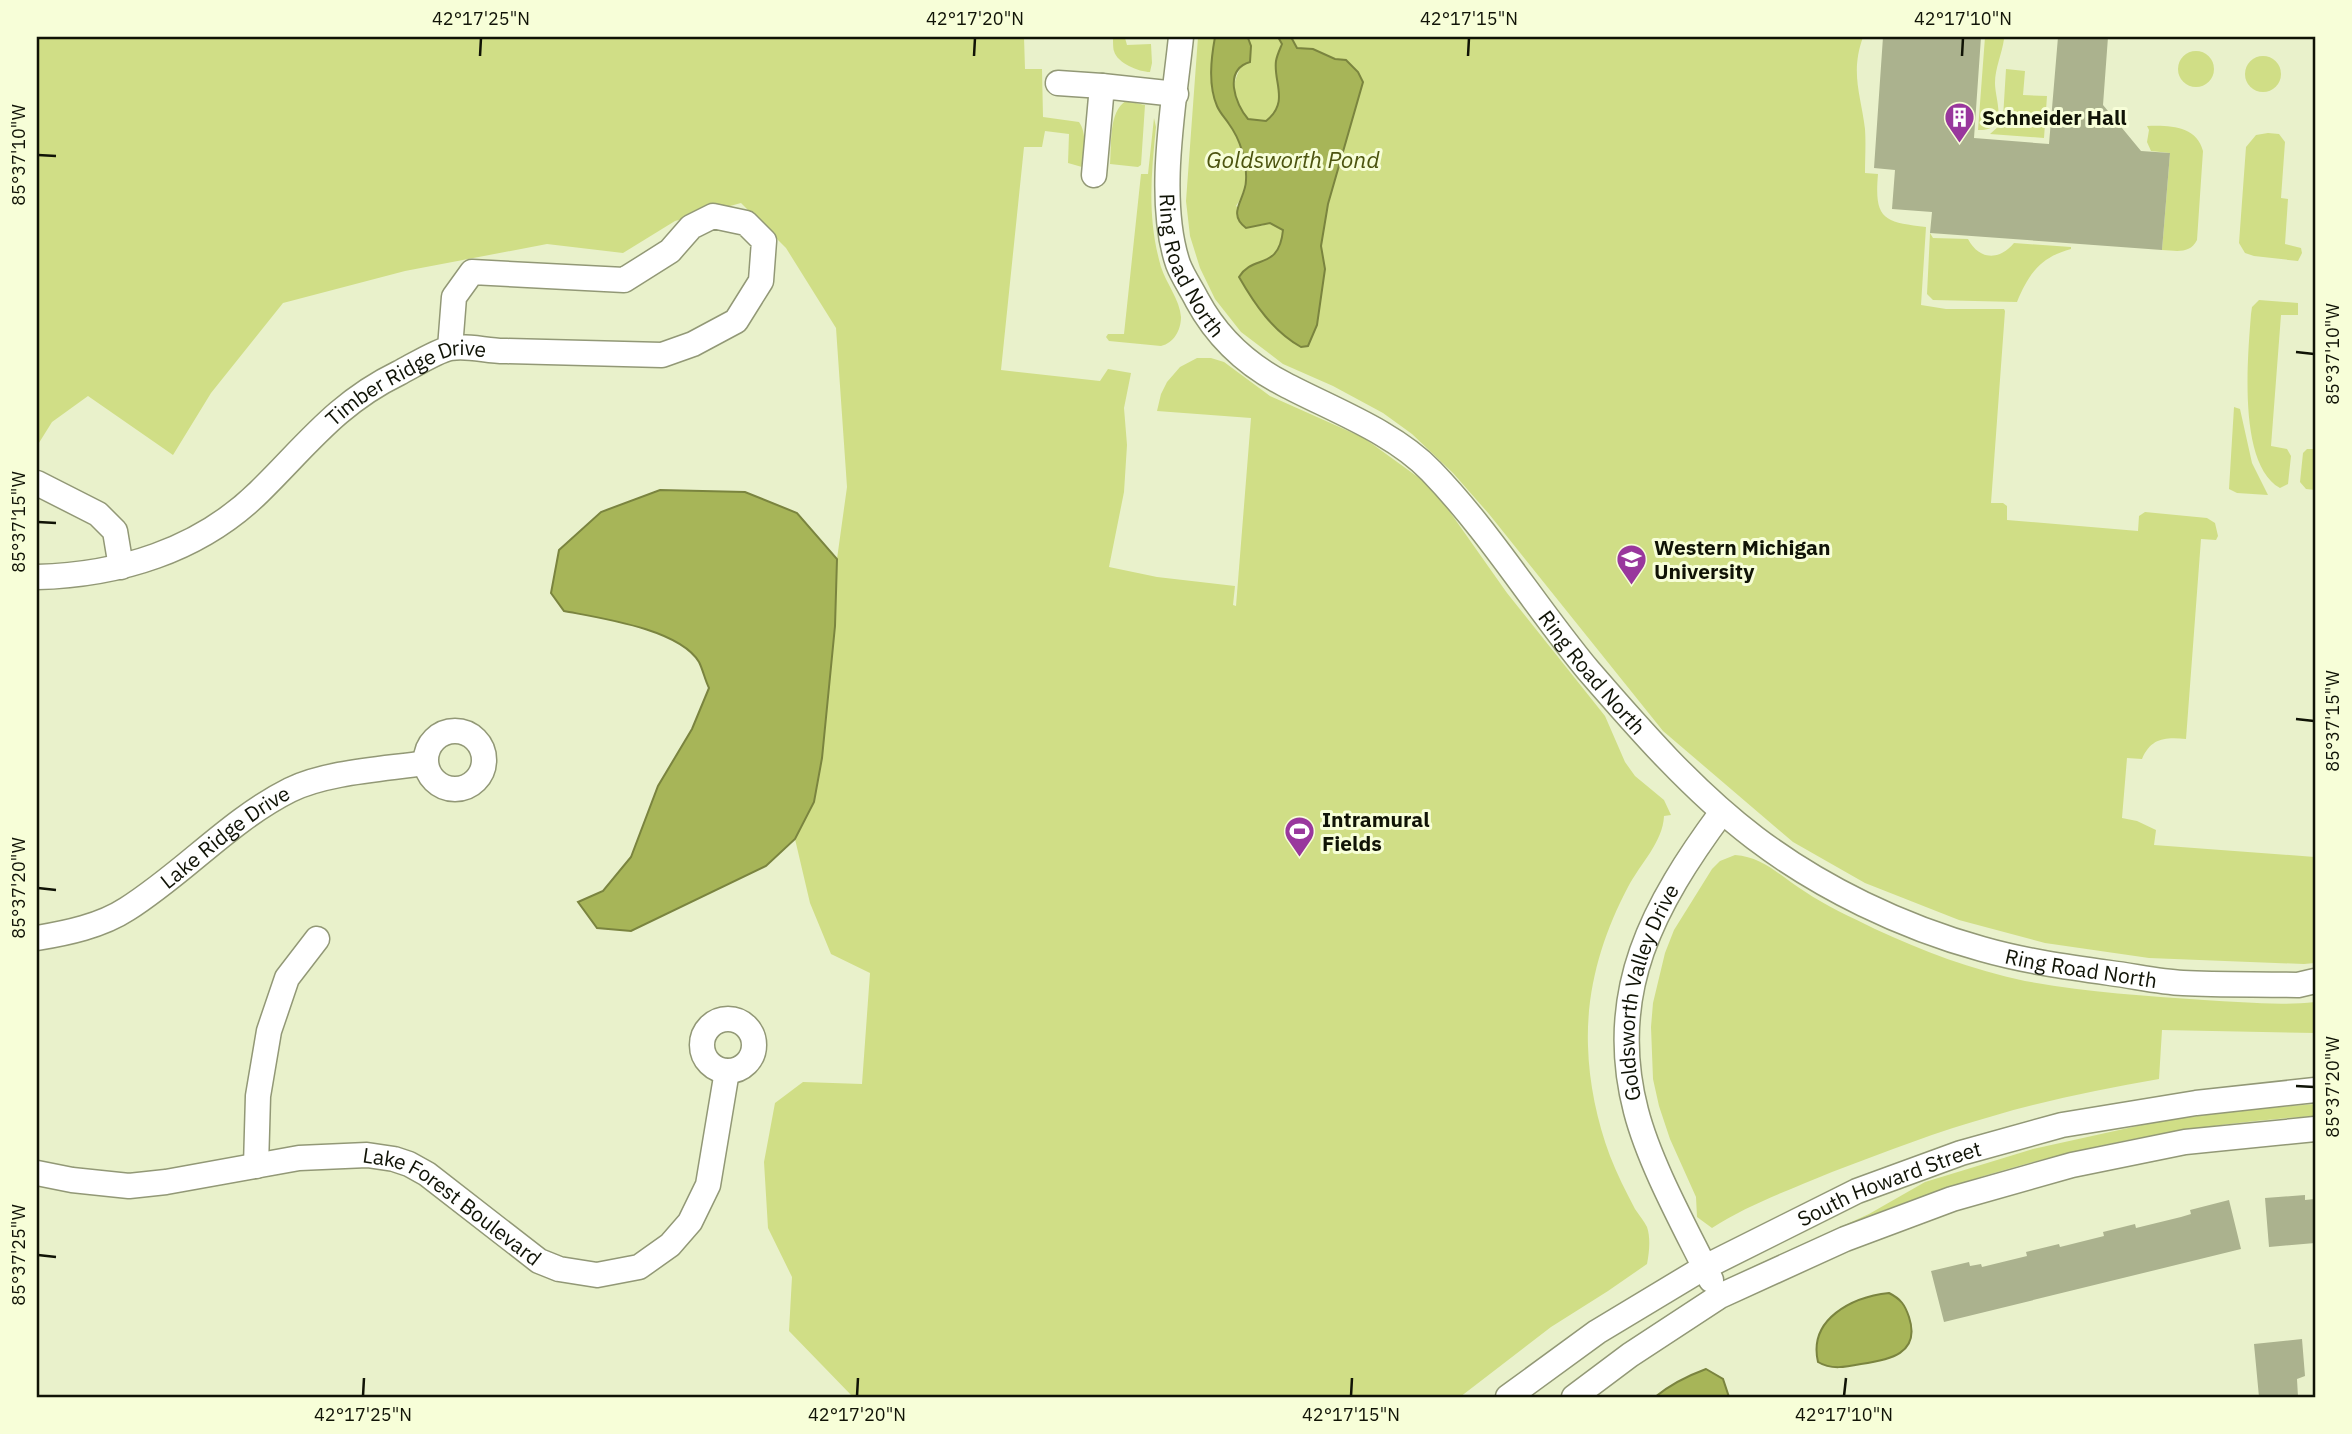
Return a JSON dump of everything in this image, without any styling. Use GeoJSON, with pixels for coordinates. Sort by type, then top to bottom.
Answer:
{"type":"FeatureCollection","features":[{"type":"Feature","properties":{"kind":"street","name":"Ring Road North"},"geometry":{"type":"LineString","coordinates":[[1181,37],[1168,171],[1168,208],[1171,239],[1179,268],[1207,318],[1221,336],[1261,371],[1380,433],[1429,468],[1467,512],[1588,669],[1722,812],[1790,862],[1849,897],[1913,925],[1980,949],[2040,963],[2180,983],[2298,985],[2315,981]]}},
{"type":"Feature","properties":{"kind":"street"},"geometry":{"type":"LineString","coordinates":[[1058,83],[1176,94]]}},
{"type":"Feature","properties":{"kind":"street"},"geometry":{"type":"LineString","coordinates":[[1094,175],[1102,86]]}},
{"type":"Feature","properties":{"kind":"street","name":"Timber Ridge Drive"},"geometry":{"type":"LineString","coordinates":[[37,577],[71,576],[121,567],[156,557],[201,536],[239,510],[307,441],[372,386],[450,348],[662,355],[693,344],[736,321],[761,281],[764,242],[746,223],[713,216],[691,227],[670,251],[624,280],[472,272],[454,297],[450,348]]}},
{"type":"Feature","properties":{"kind":"street"},"geometry":{"type":"LineString","coordinates":[[37,483],[98,514],[115,531],[121,567]]}},
{"type":"Feature","properties":{"kind":"street","name":"Lake Ridge Drive"},"geometry":{"type":"LineString","coordinates":[[37,939],[99,923],[126,910],[253,813],[291,789],[321,779],[425,763]]}},
{"type":"Feature","properties":{"kind":"street","name":"Goldsworth Valley Drive"},"geometry":{"type":"LineString","coordinates":[[1720,1296],[1644,1138],[1626,1061],[1625,1029],[1630,992],[1639,958],[1657,912],[1693,850],[1722,812]]}},
{"type":"Feature","properties":{"kind":"street"},"geometry":{"type":"LineString","coordinates":[[256,1166],[258,1096],[269,1031],[287,978],[317,939]]}},
{"type":"Feature","properties":{"kind":"street","name":"Lake Forest Boulevard"},"geometry":{"type":"LineString","coordinates":[[37,1173],[72,1180],[128,1185],[166,1182],[299,1158],[367,1155],[394,1158],[427,1174],[540,1261],[559,1269],[597,1275],[639,1267],[670,1245],[690,1222],[708,1185],[727,1071]]}},
{"type":"Feature","properties":{"kind":"street","name":"South Howard Street"},"geometry":{"type":"LineString","coordinates":[[1508,1397],[1597,1332],[1705,1267],[1857,1192],[1961,1153],[2073,1123],[2196,1102],[2315,1090]]}},
{"type":"Feature","properties":{"kind":"street","name":"South Howard Street"},"geometry":{"type":"LineString","coordinates":[[1574,1397],[1630,1355],[1720,1296],[1845,1239],[1952,1199],[2059,1169],[2185,1142],[2315,1129]]}},
{"type":"Feature","properties":{"kind":"shaded area"},"geometry":{"type":"Polygon","coordinates":[[[37,37],[1024,37],[1025,69],[1042,69],[1043,117],[1079,122],[1083,132],[1084,150],[1082,167],[1068,163],[1069,134],[1045,131],[1042,147],[1024,147],[1001,370],[1100,381],[1108,369],[1131,373],[1124,408],[1127,445],[1124,492],[1109,567],[1157,577],[1235,586],[1233,605],[1236,606],[1251,418],[1157,411],[1167,382],[1180,367],[1197,358],[1224,362],[1270,396],[1364,438],[1433,488],[1507,593],[1605,716],[1625,762],[1635,776],[1664,800],[1671,815],[1664,816],[1660,835],[1628,887],[1603,944],[1593,984],[1588,1025],[1590,1074],[1598,1116],[1616,1169],[1647,1227],[1647,1264],[1551,1327],[1460,1397],[853,1397],[789,1331],[792,1277],[768,1228],[764,1162],[775,1103],[803,1082],[862,1084],[870,973],[831,954],[810,903],[795,839],[814,802],[822,758],[835,626],[837,559],[847,487],[836,328],[786,248],[741,203],[675,221],[623,253],[547,244],[405,271],[283,303],[211,393],[173,455],[88,396],[52,422],[37,446],[37,37]]]}},
{"type":"Feature","properties":{"kind":"shaded area"},"geometry":{"type":"Polygon","coordinates":[[[1198,37],[1215,37],[1211,71],[1212,91],[1217,105],[1236,133],[1243,154],[1246,176],[1236,206],[1261,226],[1270,223],[1283,230],[1279,246],[1272,256],[1247,268],[1251,297],[1279,332],[1302,347],[1325,269],[1321,246],[1328,204],[1363,82],[1346,60],[1335,59],[1313,49],[1297,48],[1291,37],[1863,37],[1857,73],[1865,129],[1865,173],[1878,174],[1878,201],[1885,216],[1900,223],[1926,227],[1921,305],[1946,309],[2005,311],[1991,503],[2003,503],[2007,506],[2007,520],[2138,531],[2139,516],[2145,512],[2207,518],[2215,523],[2218,536],[2216,540],[2201,539],[2186,739],[2160,740],[2150,747],[2142,759],[2127,758],[2122,818],[2137,821],[2156,830],[2154,845],[2315,857],[2315,963],[2149,958],[2045,943],[1959,920],[1865,883],[1793,842],[1663,731],[1489,514],[1453,473],[1412,434],[1383,413],[1333,386],[1283,364],[1241,332],[1215,299],[1200,268],[1190,236],[1186,201],[1198,37]]]}},
{"type":"Feature","properties":{"kind":"shaded area"},"geometry":{"type":"Polygon","coordinates":[[[1247,37],[1278,37],[1282,44],[1276,61],[1279,100],[1273,114],[1266,121],[1248,119],[1236,99],[1234,90],[1237,74],[1251,46],[1247,37]]]}},
{"type":"Feature","properties":{"kind":"shaded area"},"geometry":{"type":"Polygon","coordinates":[[[1985,37],[2004,39],[1995,77],[1997,120],[1994,126],[1978,130],[1985,37]]]}},
{"type":"Feature","properties":{"kind":"shaded area"},"geometry":{"type":"Polygon","coordinates":[[[1113,38],[1125,38],[1127,45],[1151,44],[1150,72],[1135,69],[1119,59],[1114,50],[1113,38]]]}},
{"type":"Feature","properties":{"kind":"shaded area"},"geometry":{"type":"Polygon","coordinates":[[[2196,51],[2209,56],[2214,69],[2209,82],[2196,87],[2183,82],[2178,69],[2183,56],[2196,51]]]}},
{"type":"Feature","properties":{"kind":"shaded area"},"geometry":{"type":"Polygon","coordinates":[[[2263,56],[2276,61],[2281,74],[2276,87],[2263,92],[2250,87],[2245,74],[2250,61],[2263,56]]]}},
{"type":"Feature","properties":{"kind":"shaded area"},"geometry":{"type":"Polygon","coordinates":[[[2006,69],[2025,71],[2023,95],[2047,96],[2044,138],[1990,134],[2003,118],[2006,69]]]}},
{"type":"Feature","properties":{"kind":"shaded area"},"geometry":{"type":"Polygon","coordinates":[[[1126,101],[1145,105],[1141,165],[1138,167],[1110,164],[1116,113],[1126,101]]]}},
{"type":"Feature","properties":{"kind":"shaded area"},"geometry":{"type":"Polygon","coordinates":[[[1154,118],[1156,127],[1151,197],[1154,231],[1161,267],[1181,317],[1176,335],[1161,346],[1109,341],[1106,337],[1108,334],[1124,334],[1141,174],[1148,174],[1154,118]]]}},
{"type":"Feature","properties":{"kind":"shaded area"},"geometry":{"type":"Polygon","coordinates":[[[2147,126],[2173,127],[2188,132],[2195,136],[2203,151],[2197,240],[2187,250],[2162,250],[2170,153],[2151,151],[2147,142],[2147,126]]]}},
{"type":"Feature","properties":{"kind":"shaded area"},"geometry":{"type":"Polygon","coordinates":[[[2279,134],[2285,142],[2281,198],[2288,199],[2285,244],[2301,248],[2298,261],[2254,256],[2245,253],[2239,243],[2246,147],[2256,135],[2279,134]]]}},
{"type":"Feature","properties":{"kind":"shaded area"},"geometry":{"type":"Polygon","coordinates":[[[1930,233],[1933,238],[1968,239],[1978,251],[1990,256],[2002,253],[2014,243],[2071,249],[2052,257],[2037,268],[2017,302],[1933,300],[1927,294],[1930,233]]]}},
{"type":"Feature","properties":{"kind":"shaded area"},"geometry":{"type":"Polygon","coordinates":[[[2259,300],[2298,303],[2298,315],[2281,315],[2271,446],[2287,449],[2291,456],[2288,484],[2280,488],[2266,475],[2257,456],[2248,407],[2251,314],[2252,307],[2259,300]]]}},
{"type":"Feature","properties":{"kind":"shaded area"},"geometry":{"type":"Polygon","coordinates":[[[2234,407],[2240,409],[2252,463],[2268,495],[2237,493],[2229,489],[2234,407]]]}},
{"type":"Feature","properties":{"kind":"shaded area"},"geometry":{"type":"Polygon","coordinates":[[[2307,449],[2315,449],[2315,490],[2306,489],[2300,482],[2303,453],[2307,449]]]}},
{"type":"Feature","properties":{"kind":"shaded area"},"geometry":{"type":"Polygon","coordinates":[[[1735,855],[1764,864],[1821,902],[1875,929],[1967,966],[2025,981],[2092,991],[2246,1003],[2315,1002],[2315,1033],[2162,1030],[2159,1079],[2054,1100],[1952,1128],[1786,1191],[1712,1228],[1697,1217],[1696,1197],[1670,1139],[1659,1106],[1653,1079],[1651,1027],[1653,1003],[1665,953],[1674,930],[1712,869],[1720,861],[1735,855]]]}},
{"type":"Feature","properties":{"kind":"shaded area"},"geometry":{"type":"Polygon","coordinates":[[[2315,1104],[2315,1116],[2254,1121],[2134,1139],[2015,1167],[1899,1205],[1754,1266],[1869,1214],[1925,1182],[2033,1149],[2160,1121],[2315,1104]]]}},
{"type":"Feature","properties":{"kind":"water","name":"Goldsworth Pond"},"geometry":{"type":"Polygon","coordinates":[[[1215,37],[1248,38],[1251,46],[1250,62],[1236,72],[1234,88],[1239,105],[1248,119],[1266,121],[1277,107],[1279,92],[1276,61],[1282,44],[1278,37],[1291,37],[1297,48],[1313,49],[1335,59],[1346,60],[1358,72],[1363,82],[1328,204],[1321,246],[1325,269],[1317,325],[1308,346],[1301,347],[1291,341],[1273,325],[1239,277],[1251,266],[1271,257],[1281,243],[1283,230],[1270,223],[1246,228],[1238,217],[1238,205],[1246,180],[1245,165],[1236,136],[1214,98],[1211,72],[1215,37]]]}},
{"type":"Feature","properties":{"kind":"water"},"geometry":{"type":"Polygon","coordinates":[[[660,490],[745,492],[797,513],[837,559],[835,626],[822,758],[814,802],[795,839],[766,866],[631,931],[597,928],[578,902],[603,891],[631,857],[658,786],[692,729],[709,688],[699,662],[675,641],[638,627],[564,611],[551,593],[559,550],[601,512],[660,490]]]}},
{"type":"Feature","properties":{"kind":"water"},"geometry":{"type":"Polygon","coordinates":[[[1889,1293],[1906,1309],[1912,1329],[1906,1347],[1900,1353],[1882,1360],[1850,1366],[1833,1367],[1818,1362],[1817,1347],[1826,1322],[1848,1305],[1861,1299],[1889,1293]]]}},
{"type":"Feature","properties":{"kind":"water"},"geometry":{"type":"Polygon","coordinates":[[[1706,1369],[1723,1379],[1729,1397],[1655,1397],[1679,1381],[1706,1369]]]}},
{"type":"Feature","properties":{"kind":"building","name":"Schneider Hall"},"geometry":{"type":"Polygon","coordinates":[[[1883,37],[1981,37],[1974,138],[2049,144],[2058,37],[2108,37],[2103,105],[2141,151],[2170,153],[2162,250],[1930,233],[1932,212],[1892,209],[1895,170],[1874,168],[1883,37]]]}},
{"type":"Feature","properties":{"kind":"building"},"geometry":{"type":"Polygon","coordinates":[[[2305,1195],[2305,1200],[2315,1199],[2315,1243],[2269,1247],[2265,1198],[2305,1195]]]}},
{"type":"Feature","properties":{"kind":"building"},"geometry":{"type":"Polygon","coordinates":[[[2229,1200],[2241,1249],[1944,1322],[1931,1271],[1969,1262],[1970,1266],[1981,1264],[1982,1267],[2027,1256],[2026,1252],[2104,1236],[2103,1232],[2135,1224],[2136,1228],[2181,1217],[2191,1214],[2190,1210],[2229,1200]]]}},
{"type":"Feature","properties":{"kind":"building"},"geometry":{"type":"Polygon","coordinates":[[[2302,1339],[2305,1376],[2297,1379],[2298,1397],[2259,1397],[2254,1344],[2302,1339]]]}},
{"type":"Feature","properties":{"kind":"place","name":"Schneider Hall"},"geometry":{"type":"Point","coordinates":[1959,144]}},
{"type":"Feature","properties":{"kind":"place","name":"Western Michigan University"},"geometry":{"type":"Point","coordinates":[1631,586]}},
{"type":"Feature","properties":{"kind":"place","name":"Intramural Fields"},"geometry":{"type":"Point","coordinates":[1299,858]}}]}
